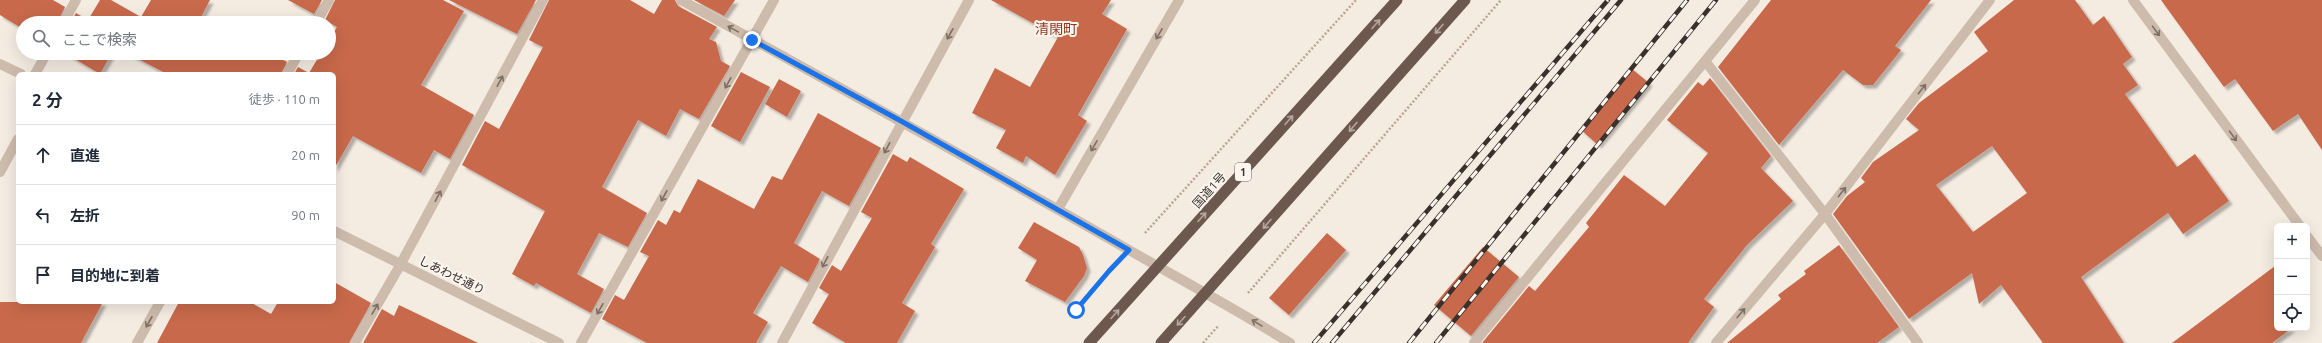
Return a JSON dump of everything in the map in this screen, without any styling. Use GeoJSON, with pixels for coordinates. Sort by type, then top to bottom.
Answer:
{"type":"FeatureCollection","features":[{"type":"Feature","properties":{"kind":"highway","name":"国道1号"},"geometry":{"type":"LineString","coordinates":[[1089,343],[1397,0]]}},
{"type":"Feature","properties":{"kind":"highway"},"geometry":{"type":"LineString","coordinates":[[1161,343],[1465,0]]}},
{"type":"Feature","properties":{"kind":"street"},"geometry":{"type":"LineString","coordinates":[[67,16],[76,0]]}},
{"type":"Feature","properties":{"kind":"street"},"geometry":{"type":"LineString","coordinates":[[320,16],[329,0]]}},
{"type":"Feature","properties":{"kind":"street"},"geometry":{"type":"LineString","coordinates":[[355,343],[400,264],[543,0]]}},
{"type":"Feature","properties":{"kind":"street"},"geometry":{"type":"LineString","coordinates":[[682,0],[1058,208],[1205,294],[1234,308],[1290,343]]}},
{"type":"Feature","properties":{"kind":"street"},"geometry":{"type":"LineString","coordinates":[[581,343],[774,0]]}},
{"type":"Feature","properties":{"kind":"street"},"geometry":{"type":"LineString","coordinates":[[782,343],[901,121],[969,0]]}},
{"type":"Feature","properties":{"kind":"street"},"geometry":{"type":"LineString","coordinates":[[1058,208],[1179,0]]}},
{"type":"Feature","properties":{"kind":"street"},"geometry":{"type":"LineString","coordinates":[[1474,343],[1755,0]]}},
{"type":"Feature","properties":{"kind":"street"},"geometry":{"type":"LineString","coordinates":[[1716,343],[1825,214],[1990,0]]}},
{"type":"Feature","properties":{"kind":"street"},"geometry":{"type":"LineString","coordinates":[[2133,0],[2298,223]]}},
{"type":"Feature","properties":{"kind":"street"},"geometry":{"type":"LineString","coordinates":[[36,72],[42,60]]}},
{"type":"Feature","properties":{"kind":"street"},"geometry":{"type":"LineString","coordinates":[[288,72],[295,60]]}},
{"type":"Feature","properties":{"kind":"street"},"geometry":{"type":"LineString","coordinates":[[1705,61],[1825,214],[1916,342]]}},
{"type":"Feature","properties":{"kind":"street"},"geometry":{"type":"LineString","coordinates":[[0,64],[17,72]]}},
{"type":"Feature","properties":{"kind":"street"},"geometry":{"type":"LineString","coordinates":[[0,172],[16,144]]}},
{"type":"Feature","properties":{"kind":"street","name":"しあわせ通り"},"geometry":{"type":"LineString","coordinates":[[336,232],[559,343]]}},
{"type":"Feature","properties":{"kind":"street"},"geometry":{"type":"LineString","coordinates":[[2310,240],[2322,256]]}},
{"type":"Feature","properties":{"kind":"street"},"geometry":{"type":"LineString","coordinates":[[137,343],[159,304]]}},
{"type":"Feature","properties":{"kind":"path"},"geometry":{"type":"LineString","coordinates":[[1084,321],[1076,310],[1109,271],[1356,0]]}},
{"type":"Feature","properties":{"kind":"path"},"geometry":{"type":"LineString","coordinates":[[1203,343],[1502,0]]}},
{"type":"Feature","properties":{"kind":"building"},"geometry":{"type":"Polygon","coordinates":[[[0,0],[53,0],[65,7],[60,16],[16,16],[16,25],[0,15],[0,0]]]}},
{"type":"Feature","properties":{"kind":"building"},"geometry":{"type":"Polygon","coordinates":[[[100,0],[111,0],[139,16],[90,16],[100,0]]]}},
{"type":"Feature","properties":{"kind":"building"},"geometry":{"type":"Polygon","coordinates":[[[151,0],[210,0],[202,16],[142,16],[151,0]]]}},
{"type":"Feature","properties":{"kind":"building"},"geometry":{"type":"Polygon","coordinates":[[[288,0],[322,0],[314,14],[288,0]]]}},
{"type":"Feature","properties":{"kind":"building"},"geometry":{"type":"Polygon","coordinates":[[[335,0],[443,0],[464,11],[421,85],[474,115],[450,159],[434,150],[421,173],[353,136],[336,166],[336,72],[310,72],[317,60],[336,60],[336,16],[327,16],[335,0]]]}},
{"type":"Feature","properties":{"kind":"building"},"geometry":{"type":"Polygon","coordinates":[[[449,0],[536,0],[517,34],[449,0]]]}},
{"type":"Feature","properties":{"kind":"building"},"geometry":{"type":"Polygon","coordinates":[[[549,0],[630,0],[654,14],[662,0],[675,0],[678,6],[717,27],[709,39],[716,42],[721,61],[730,66],[699,119],[680,109],[666,136],[638,120],[602,187],[647,213],[628,247],[599,233],[577,274],[604,289],[591,313],[536,283],[534,286],[512,274],[545,211],[462,165],[485,121],[499,129],[543,47],[529,40],[549,0]]]}},
{"type":"Feature","properties":{"kind":"building"},"geometry":{"type":"Polygon","coordinates":[[[694,0],[735,0],[724,16],[694,0]]]}},
{"type":"Feature","properties":{"kind":"building"},"geometry":{"type":"Polygon","coordinates":[[[991,0],[1111,0],[1102,14],[1127,29],[1078,115],[1087,121],[1055,175],[1026,156],[1023,163],[996,148],[1006,130],[972,113],[995,68],[1030,87],[1058,37],[991,0]]]}},
{"type":"Feature","properties":{"kind":"building"},"geometry":{"type":"Polygon","coordinates":[[[1771,0],[1931,0],[1895,46],[1901,50],[1873,85],[1863,85],[1843,70],[1779,145],[1718,67],[1771,0]]]}},
{"type":"Feature","properties":{"kind":"building"},"geometry":{"type":"Polygon","coordinates":[[[2014,0],[2075,0],[2093,25],[2104,16],[2132,57],[2123,64],[2138,85],[2125,94],[2177,167],[2195,154],[2229,201],[2183,234],[2168,213],[2081,277],[2124,343],[2043,343],[2001,285],[1979,304],[1972,273],[1909,319],[1833,214],[1847,196],[1865,182],[1861,178],[1873,162],[1919,130],[1906,119],[1919,103],[1988,51],[1974,32],[2014,0]],[[1992,146],[1936,185],[1973,232],[2027,193],[1992,146]]]}},
{"type":"Feature","properties":{"kind":"building"},"geometry":{"type":"Polygon","coordinates":[[[2161,0],[2322,0],[2322,150],[2298,114],[2273,131],[2235,79],[2224,87],[2161,0]]]}},
{"type":"Feature","properties":{"kind":"building"},"geometry":{"type":"Polygon","coordinates":[[[76,13],[81,16],[74,16],[76,13]]]}},
{"type":"Feature","properties":{"kind":"building"},"geometry":{"type":"Polygon","coordinates":[[[77,60],[108,60],[101,72],[97,72],[77,60]]]}},
{"type":"Feature","properties":{"kind":"building"},"geometry":{"type":"Polygon","coordinates":[[[140,60],[283,60],[287,62],[282,72],[163,72],[140,60]]]}},
{"type":"Feature","properties":{"kind":"building"},"geometry":{"type":"Polygon","coordinates":[[[298,67],[307,72],[295,72],[298,67]]]}},
{"type":"Feature","properties":{"kind":"building"},"geometry":{"type":"Polygon","coordinates":[[[1631,68],[1649,83],[1598,145],[1580,129],[1631,68]]]}},
{"type":"Feature","properties":{"kind":"building"},"geometry":{"type":"Polygon","coordinates":[[[741,72],[770,87],[740,142],[711,126],[741,72]]]}},
{"type":"Feature","properties":{"kind":"building"},"geometry":{"type":"Polygon","coordinates":[[[1710,78],[1771,156],[1761,168],[1793,201],[1747,245],[1704,299],[1714,307],[1688,343],[1482,343],[1529,286],[1535,291],[1589,227],[1586,223],[1624,175],[1665,206],[1708,153],[1667,120],[1698,82],[1703,86],[1710,78]]]}},
{"type":"Feature","properties":{"kind":"building"},"geometry":{"type":"Polygon","coordinates":[[[779,79],[801,91],[787,117],[765,104],[779,79]]]}},
{"type":"Feature","properties":{"kind":"building"},"geometry":{"type":"Polygon","coordinates":[[[818,113],[881,148],[849,206],[822,191],[794,243],[820,259],[808,282],[781,266],[753,313],[768,322],[756,343],[647,343],[602,319],[615,295],[624,300],[649,256],[640,252],[658,220],[666,225],[674,210],[680,213],[698,179],[754,209],[772,176],[782,180],[818,113]]]}},
{"type":"Feature","properties":{"kind":"building"},"geometry":{"type":"Polygon","coordinates":[[[893,154],[907,162],[910,157],[964,189],[931,244],[935,247],[902,303],[915,311],[897,343],[846,343],[812,323],[829,294],[819,288],[832,265],[841,271],[872,218],[861,212],[893,154]]]}},
{"type":"Feature","properties":{"kind":"building"},"geometry":{"type":"Polygon","coordinates":[[[1034,222],[1079,247],[1083,255],[1087,268],[1084,276],[1065,302],[1025,281],[1037,260],[1018,248],[1034,222]]]}},
{"type":"Feature","properties":{"kind":"building"},"geometry":{"type":"Polygon","coordinates":[[[1327,233],[1346,250],[1289,315],[1269,298],[1327,233]]]}},
{"type":"Feature","properties":{"kind":"building"},"geometry":{"type":"Polygon","coordinates":[[[1839,245],[1899,327],[1877,343],[1727,343],[1781,299],[1778,295],[1806,274],[1804,271],[1839,245]]]}},
{"type":"Feature","properties":{"kind":"building"},"geometry":{"type":"Polygon","coordinates":[[[1483,247],[1519,277],[1471,336],[1434,305],[1483,247]]]}},
{"type":"Feature","properties":{"kind":"building"},"geometry":{"type":"Polygon","coordinates":[[[2274,267],[2274,331],[2288,331],[2272,343],[2172,343],[2274,267]]]}},
{"type":"Feature","properties":{"kind":"building"},"geometry":{"type":"Polygon","coordinates":[[[336,283],[371,303],[349,343],[157,343],[178,304],[254,304],[271,314],[277,304],[336,304],[336,283]]]}},
{"type":"Feature","properties":{"kind":"building"},"geometry":{"type":"Polygon","coordinates":[[[0,302],[16,302],[16,304],[102,304],[81,343],[0,343],[0,302]]]}},
{"type":"Feature","properties":{"kind":"building"},"geometry":{"type":"Polygon","coordinates":[[[399,305],[478,343],[363,343],[382,309],[394,316],[399,305]]]}},
{"type":"Feature","properties":{"kind":"railway"},"geometry":{"type":"LineString","coordinates":[[1314,343],[1608,0]]}},
{"type":"Feature","properties":{"kind":"railway"},"geometry":{"type":"LineString","coordinates":[[1332,343],[1621,0]]}},
{"type":"Feature","properties":{"kind":"railway"},"geometry":{"type":"LineString","coordinates":[[1409,343],[1687,0]]}},
{"type":"Feature","properties":{"kind":"railway"},"geometry":{"type":"LineString","coordinates":[[1436,343],[1716,0]]}},
{"type":"Feature","properties":{"kind":"district","name":"清閑町"},"geometry":{"type":"Point","coordinates":[1056,29]}},
{"type":"Feature","properties":{"kind":"route"},"geometry":{"type":"LineString","coordinates":[[752,40],[1058,208],[1129,250],[1076,310]]}}]}
